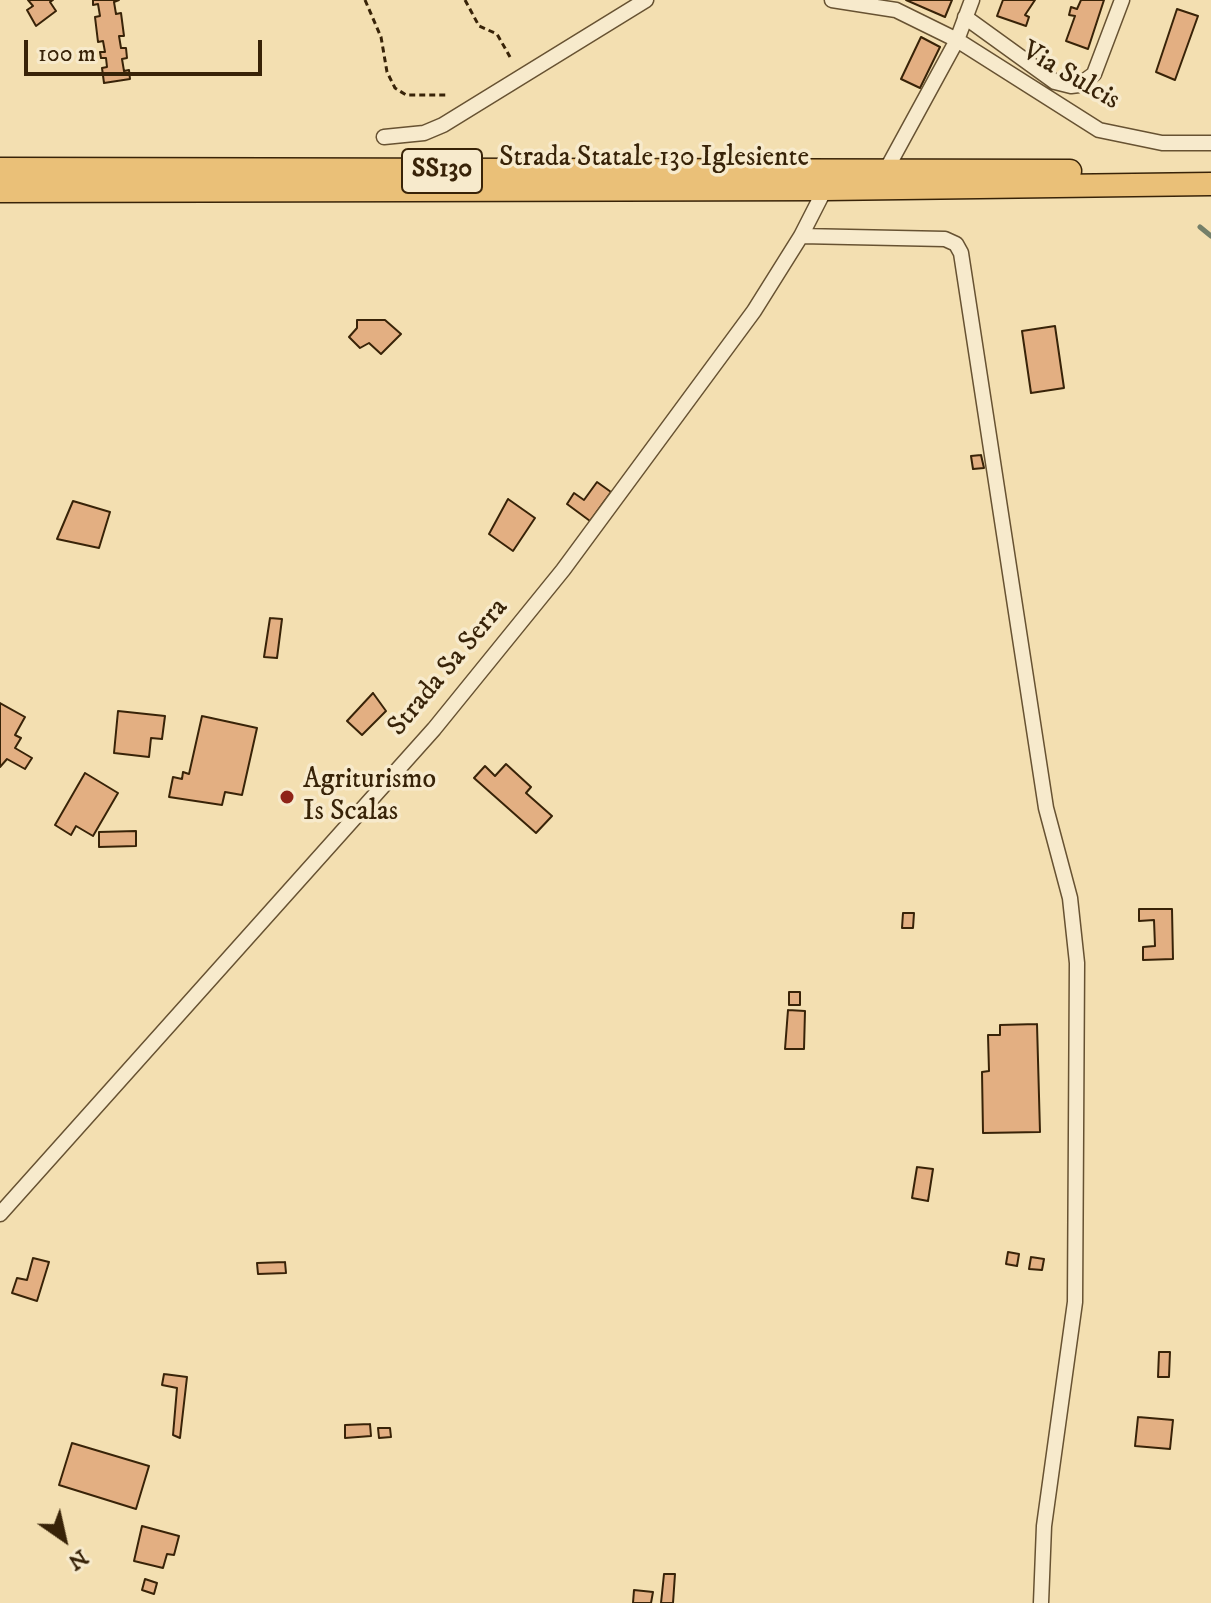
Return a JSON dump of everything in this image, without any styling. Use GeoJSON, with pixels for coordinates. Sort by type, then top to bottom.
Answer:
{"type":"FeatureCollection","features":[{"type":"Feature","properties":{"kind":"main road","name":"Strada Statale 130 Iglesiente"},"geometry":{"type":"LineString","coordinates":[[0,169],[1211,170]]}},
{"type":"Feature","properties":{"kind":"main road","name":"Strada Statale 130 Iglesiente"},"geometry":{"type":"LineString","coordinates":[[0,191],[825,189],[1211,184]]}},
{"type":"Feature","properties":{"kind":"street"},"geometry":{"type":"LineString","coordinates":[[384,137],[424,133],[443,125],[646,0]]}},
{"type":"Feature","properties":{"kind":"street","name":"Via Sulcis"},"geometry":{"type":"LineString","coordinates":[[832,0],[896,10],[957,40],[1099,130],[1162,143],[1211,143]]}},
{"type":"Feature","properties":{"kind":"street"},"geometry":{"type":"LineString","coordinates":[[885,172],[957,40],[972,0]]}},
{"type":"Feature","properties":{"kind":"street"},"geometry":{"type":"LineString","coordinates":[[965,17],[1055,82],[1071,86],[1094,74],[1122,0]]}},
{"type":"Feature","properties":{"kind":"street","name":"Strada Sa Serra"},"geometry":{"type":"LineString","coordinates":[[0,1214],[434,729],[563,570],[754,311],[801,236],[825,189]]}},
{"type":"Feature","properties":{"kind":"street"},"geometry":{"type":"LineString","coordinates":[[801,236],[945,239],[956,244],[961,253],[1046,808],[1070,898],[1077,963],[1075,1302],[1044,1526],[1041,1603]]}},
{"type":"Feature","properties":{"kind":"path"},"geometry":{"type":"LineString","coordinates":[[365,0],[395,88],[406,95],[448,95]]}},
{"type":"Feature","properties":{"kind":"path"},"geometry":{"type":"LineString","coordinates":[[465,0],[479,26],[497,34],[510,57]]}},
{"type":"Feature","properties":{"kind":"building"},"geometry":{"type":"Polygon","coordinates":[[[28,0],[53,0],[50,2],[56,11],[36,26],[27,10],[33,6],[28,0]]]}},
{"type":"Feature","properties":{"kind":"building"},"geometry":{"type":"Polygon","coordinates":[[[93,0],[119,0],[114,2],[116,14],[121,13],[124,36],[119,36],[121,48],[126,48],[127,58],[122,59],[124,71],[129,70],[130,79],[104,83],[102,68],[107,67],[106,58],[101,58],[100,52],[105,52],[103,41],[98,42],[95,17],[100,16],[98,4],[93,5],[93,0]]]}},
{"type":"Feature","properties":{"kind":"building"},"geometry":{"type":"Polygon","coordinates":[[[906,0],[952,0],[945,17],[906,0]]]}},
{"type":"Feature","properties":{"kind":"building"},"geometry":{"type":"Polygon","coordinates":[[[1003,0],[1035,0],[1025,15],[1029,17],[1026,26],[997,16],[1003,0]]]}},
{"type":"Feature","properties":{"kind":"building"},"geometry":{"type":"Polygon","coordinates":[[[1081,0],[1104,0],[1088,49],[1066,41],[1075,16],[1069,15],[1071,7],[1077,9],[1081,0]]]}},
{"type":"Feature","properties":{"kind":"building"},"geometry":{"type":"Polygon","coordinates":[[[1177,9],[1198,16],[1175,80],[1156,72],[1177,9]]]}},
{"type":"Feature","properties":{"kind":"building"},"geometry":{"type":"Polygon","coordinates":[[[921,37],[940,47],[920,88],[901,79],[921,37]]]}},
{"type":"Feature","properties":{"kind":"building"},"geometry":{"type":"Polygon","coordinates":[[[357,320],[385,320],[401,334],[381,354],[369,343],[360,348],[349,337],[357,328],[357,320]]]}},
{"type":"Feature","properties":{"kind":"building"},"geometry":{"type":"Polygon","coordinates":[[[1055,326],[1064,388],[1031,393],[1022,331],[1055,326]]]}},
{"type":"Feature","properties":{"kind":"building"},"geometry":{"type":"Polygon","coordinates":[[[981,455],[984,468],[973,469],[971,456],[981,455]]]}},
{"type":"Feature","properties":{"kind":"building"},"geometry":{"type":"Polygon","coordinates":[[[597,482],[611,492],[590,521],[567,504],[574,493],[584,500],[597,482]]]}},
{"type":"Feature","properties":{"kind":"building"},"geometry":{"type":"Polygon","coordinates":[[[508,499],[535,518],[513,551],[489,534],[508,499]]]}},
{"type":"Feature","properties":{"kind":"building"},"geometry":{"type":"Polygon","coordinates":[[[73,501],[110,512],[99,548],[57,539],[73,501]]]}},
{"type":"Feature","properties":{"kind":"building"},"geometry":{"type":"Polygon","coordinates":[[[270,618],[282,619],[277,658],[264,657],[270,618]]]}},
{"type":"Feature","properties":{"kind":"building"},"geometry":{"type":"Polygon","coordinates":[[[373,693],[386,711],[362,735],[347,721],[373,693]]]}},
{"type":"Feature","properties":{"kind":"building"},"geometry":{"type":"Polygon","coordinates":[[[0,703],[25,717],[15,735],[21,738],[15,748],[32,758],[25,769],[7,759],[0,767],[0,703]]]}},
{"type":"Feature","properties":{"kind":"building"},"geometry":{"type":"Polygon","coordinates":[[[118,711],[165,716],[162,739],[151,738],[149,757],[114,753],[118,711]]]}},
{"type":"Feature","properties":{"kind":"building","name":"Agriturismo Is Scalas"},"geometry":{"type":"Polygon","coordinates":[[[202,716],[257,728],[242,795],[225,792],[222,805],[169,797],[173,777],[182,779],[183,772],[189,774],[202,716]]]}},
{"type":"Feature","properties":{"kind":"building"},"geometry":{"type":"Polygon","coordinates":[[[506,764],[531,787],[526,793],[552,816],[536,833],[474,778],[485,766],[495,776],[506,764]]]}},
{"type":"Feature","properties":{"kind":"building"},"geometry":{"type":"Polygon","coordinates":[[[85,773],[118,793],[93,836],[76,826],[71,835],[55,825],[85,773]]]}},
{"type":"Feature","properties":{"kind":"building"},"geometry":{"type":"Polygon","coordinates":[[[136,831],[136,846],[99,847],[99,832],[136,831]]]}},
{"type":"Feature","properties":{"kind":"building"},"geometry":{"type":"Polygon","coordinates":[[[1139,909],[1172,909],[1173,959],[1143,960],[1143,947],[1155,946],[1154,920],[1139,921],[1139,909]]]}},
{"type":"Feature","properties":{"kind":"building"},"geometry":{"type":"Polygon","coordinates":[[[903,913],[914,913],[913,928],[902,928],[903,913]]]}},
{"type":"Feature","properties":{"kind":"building"},"geometry":{"type":"Polygon","coordinates":[[[789,992],[800,992],[800,1005],[789,1005],[789,992]]]}},
{"type":"Feature","properties":{"kind":"building"},"geometry":{"type":"Polygon","coordinates":[[[788,1010],[805,1011],[804,1049],[785,1049],[788,1010]]]}},
{"type":"Feature","properties":{"kind":"building"},"geometry":{"type":"Polygon","coordinates":[[[1037,1024],[1040,1132],[983,1133],[982,1072],[989,1071],[988,1035],[1000,1035],[1000,1025],[1037,1024]]]}},
{"type":"Feature","properties":{"kind":"building"},"geometry":{"type":"Polygon","coordinates":[[[917,1167],[933,1169],[928,1201],[912,1198],[917,1167]]]}},
{"type":"Feature","properties":{"kind":"building"},"geometry":{"type":"Polygon","coordinates":[[[1008,1252],[1019,1254],[1017,1266],[1006,1264],[1008,1252]]]}},
{"type":"Feature","properties":{"kind":"building"},"geometry":{"type":"Polygon","coordinates":[[[1031,1257],[1044,1259],[1042,1270],[1029,1269],[1031,1257]]]}},
{"type":"Feature","properties":{"kind":"building"},"geometry":{"type":"Polygon","coordinates":[[[33,1258],[49,1262],[37,1301],[12,1293],[17,1278],[27,1280],[33,1258]]]}},
{"type":"Feature","properties":{"kind":"building"},"geometry":{"type":"Polygon","coordinates":[[[285,1262],[286,1273],[258,1274],[257,1263],[285,1262]]]}},
{"type":"Feature","properties":{"kind":"building"},"geometry":{"type":"Polygon","coordinates":[[[1159,1352],[1170,1352],[1169,1377],[1158,1377],[1159,1352]]]}},
{"type":"Feature","properties":{"kind":"building"},"geometry":{"type":"Polygon","coordinates":[[[164,1374],[187,1377],[180,1438],[173,1435],[177,1388],[162,1385],[164,1374]]]}},
{"type":"Feature","properties":{"kind":"building"},"geometry":{"type":"Polygon","coordinates":[[[1138,1417],[1173,1420],[1170,1449],[1135,1446],[1138,1417]]]}},
{"type":"Feature","properties":{"kind":"building"},"geometry":{"type":"Polygon","coordinates":[[[370,1424],[371,1436],[345,1438],[345,1425],[370,1424]]]}},
{"type":"Feature","properties":{"kind":"building"},"geometry":{"type":"Polygon","coordinates":[[[378,1428],[390,1428],[391,1437],[379,1438],[378,1428]]]}},
{"type":"Feature","properties":{"kind":"building"},"geometry":{"type":"Polygon","coordinates":[[[72,1443],[149,1466],[136,1509],[59,1485],[72,1443]]]}},
{"type":"Feature","properties":{"kind":"building"},"geometry":{"type":"Polygon","coordinates":[[[142,1526],[179,1536],[174,1555],[167,1554],[163,1568],[134,1561],[142,1526]]]}},
{"type":"Feature","properties":{"kind":"building"},"geometry":{"type":"Polygon","coordinates":[[[664,1574],[675,1574],[673,1603],[661,1603],[664,1574]]]}},
{"type":"Feature","properties":{"kind":"building"},"geometry":{"type":"Polygon","coordinates":[[[145,1579],[157,1583],[154,1594],[142,1590],[145,1579]]]}},
{"type":"Feature","properties":{"kind":"building"},"geometry":{"type":"Polygon","coordinates":[[[634,1590],[653,1592],[651,1603],[633,1603],[634,1590]]]}},
{"type":"Feature","properties":{"kind":"waterway"},"geometry":{"type":"LineString","coordinates":[[1200,227],[1211,236]]}},
{"type":"Feature","properties":{"kind":"place","name":"Agriturismo Is Scalas"},"geometry":{"type":"Point","coordinates":[287,797]}}]}
